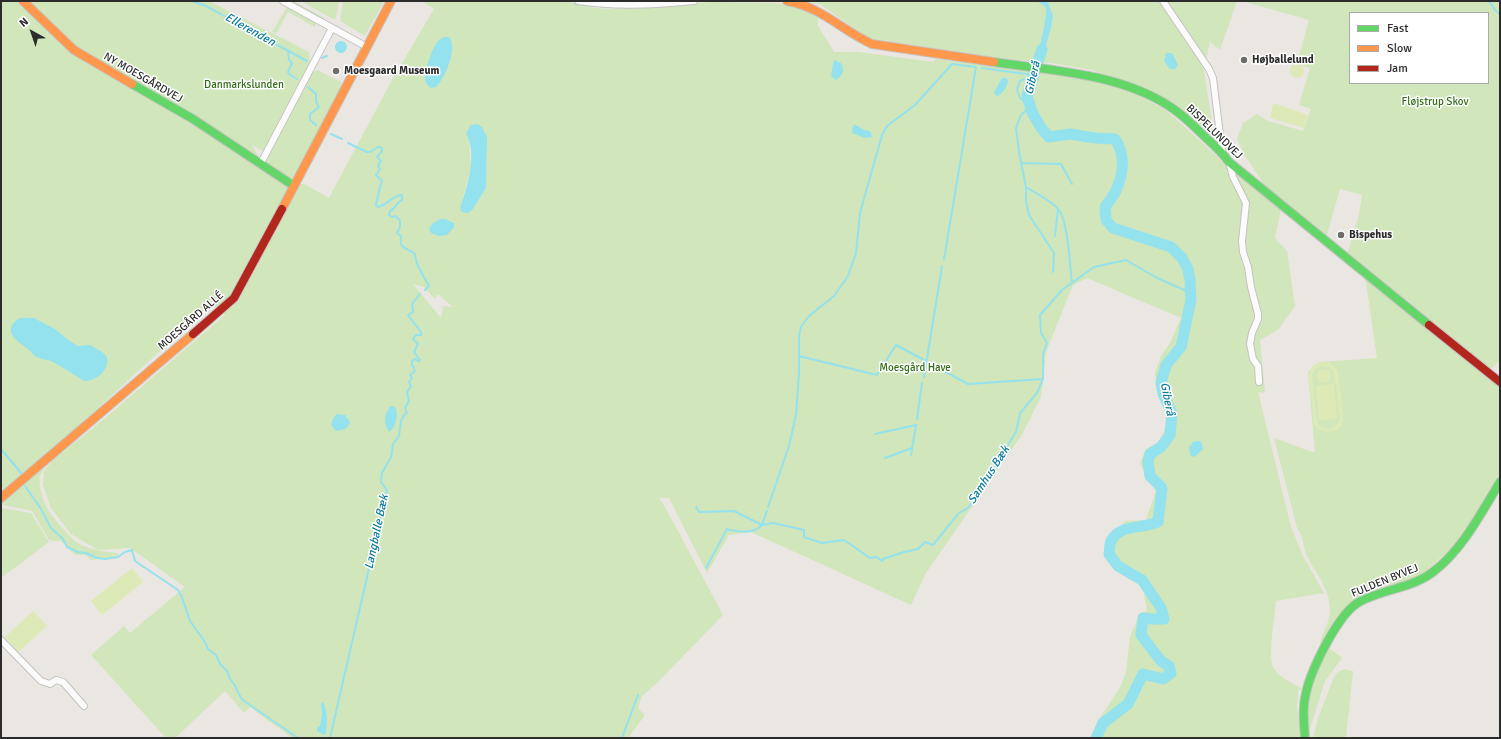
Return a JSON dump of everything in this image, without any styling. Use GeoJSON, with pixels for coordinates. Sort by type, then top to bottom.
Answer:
{"type":"FeatureCollection","features":[{"type":"Feature","properties":{"kind":"street","name":"NY MOESGÅRDVEJ"},"geometry":{"type":"LineString","coordinates":[[23,1],[74,50],[193,119],[294,186]]}},
{"type":"Feature","properties":{"kind":"street"},"geometry":{"type":"LineString","coordinates":[[283,1],[367,47]]}},
{"type":"Feature","properties":{"kind":"street","name":"MOESGÅRD ALLÉ"},"geometry":{"type":"LineString","coordinates":[[1,498],[234,298],[391,1]]}},
{"type":"Feature","properties":{"kind":"street"},"geometry":{"type":"LineString","coordinates":[[578,1],[596,4],[619,5],[694,1]]}},
{"type":"Feature","properties":{"kind":"street","name":"BISPELUNDVEJ"},"geometry":{"type":"LineString","coordinates":[[787,1],[805,5],[820,12],[860,39],[872,44],[1050,69],[1103,80],[1132,88],[1152,96],[1170,106],[1213,145],[1222,151],[1229,162],[1500,382]]}},
{"type":"Feature","properties":{"kind":"street"},"geometry":{"type":"LineString","coordinates":[[1163,1],[1211,74],[1222,151]]}},
{"type":"Feature","properties":{"kind":"street"},"geometry":{"type":"LineString","coordinates":[[261,163],[332,28]]}},
{"type":"Feature","properties":{"kind":"street"},"geometry":{"type":"LineString","coordinates":[[1229,162],[1233,177],[1246,204],[1242,241],[1243,252],[1248,267],[1250,287],[1258,314],[1258,319],[1252,333],[1250,344],[1253,359],[1258,366],[1259,382]]}},
{"type":"Feature","properties":{"kind":"street","name":"FULDEN BYVEJ"},"geometry":{"type":"LineString","coordinates":[[1306,738],[1303,720],[1303,700],[1310,673],[1343,617],[1350,608],[1357,603],[1365,599],[1409,586],[1428,576],[1438,568],[1466,538],[1500,482]]}},
{"type":"Feature","properties":{"kind":"street"},"geometry":{"type":"LineString","coordinates":[[1,640],[41,681],[50,684],[56,680],[64,682],[84,706]]}},
{"type":"Feature","properties":{"kind":"green space"},"geometry":{"type":"Polygon","coordinates":[[[1,1],[209,1],[309,52],[310,65],[263,151],[252,145],[258,156],[255,163],[287,186],[304,184],[329,198],[392,80],[434,9],[422,1],[565,1],[596,8],[609,9],[646,8],[712,2],[787,4],[818,14],[818,26],[834,52],[858,52],[933,62],[936,59],[1071,76],[1129,90],[1167,111],[1219,158],[1281,210],[1275,238],[1287,251],[1295,306],[1278,330],[1260,340],[1265,393],[1258,392],[1291,527],[1304,558],[1324,593],[1276,601],[1271,647],[1272,664],[1274,669],[1280,675],[1302,689],[1298,691],[1297,707],[1301,738],[1091,738],[1100,718],[1121,686],[1126,672],[1130,637],[1140,613],[1147,611],[1143,589],[1136,582],[1116,569],[1107,559],[1106,542],[1125,521],[1146,520],[1156,491],[1145,475],[1140,463],[1146,449],[1158,443],[1164,431],[1167,420],[1163,402],[1157,389],[1155,373],[1161,356],[1170,343],[1181,318],[1087,278],[1073,285],[1046,352],[1041,397],[1023,433],[926,573],[911,605],[751,532],[729,535],[707,573],[669,498],[659,498],[723,615],[659,681],[642,696],[638,708],[645,715],[628,738],[292,738],[250,707],[244,713],[225,691],[175,738],[166,738],[91,655],[124,626],[130,633],[185,587],[130,548],[98,550],[71,534],[51,508],[43,485],[44,471],[52,461],[103,420],[225,315],[211,304],[72,432],[1,492],[1,1]],[[487,137],[469,139],[471,167],[460,209],[473,209],[486,188],[487,137]],[[413,284],[441,318],[443,306],[453,307],[438,294],[435,299],[424,287],[413,284]]]}},
{"type":"Feature","properties":{"kind":"green space"},"geometry":{"type":"Polygon","coordinates":[[[290,1],[293,1],[325,18],[323,20],[290,1]]]}},
{"type":"Feature","properties":{"kind":"green space"},"geometry":{"type":"Polygon","coordinates":[[[301,1],[339,1],[336,17],[333,19],[301,1]]]}},
{"type":"Feature","properties":{"kind":"green space"},"geometry":{"type":"Polygon","coordinates":[[[343,1],[384,1],[365,36],[340,21],[343,1]]]}},
{"type":"Feature","properties":{"kind":"green space"},"geometry":{"type":"Polygon","coordinates":[[[805,1],[1159,1],[1203,63],[1214,136],[1173,103],[1153,92],[1092,70],[1051,63],[1006,59],[874,39],[867,37],[821,5],[805,1]]]}},
{"type":"Feature","properties":{"kind":"green space"},"geometry":{"type":"Polygon","coordinates":[[[1166,1],[1237,1],[1220,50],[1210,42],[1206,59],[1166,1]]]}},
{"type":"Feature","properties":{"kind":"green space","name":"Fløjstrup Skov"},"geometry":{"type":"Polygon","coordinates":[[[1242,1],[1500,1],[1500,361],[1491,369],[1348,252],[1359,214],[1362,195],[1340,189],[1327,235],[1266,187],[1245,156],[1237,139],[1243,123],[1257,114],[1268,121],[1303,131],[1311,109],[1299,105],[1310,68],[1292,62],[1300,53],[1309,20],[1242,1]]]}},
{"type":"Feature","properties":{"kind":"green space"},"geometry":{"type":"Polygon","coordinates":[[[287,7],[316,23],[315,27],[288,12],[276,34],[272,32],[287,7]]]}},
{"type":"Feature","properties":{"kind":"green space"},"geometry":{"type":"Polygon","coordinates":[[[1297,64],[1302,66],[1304,71],[1302,76],[1297,78],[1292,76],[1290,71],[1292,66],[1297,64]]]}},
{"type":"Feature","properties":{"kind":"green space"},"geometry":{"type":"Polygon","coordinates":[[[317,70],[341,82],[343,85],[294,177],[291,178],[277,171],[267,160],[309,76],[317,70]]]}},
{"type":"Feature","properties":{"kind":"green space"},"geometry":{"type":"Polygon","coordinates":[[[1273,103],[1308,115],[1304,128],[1270,118],[1273,103]]]}},
{"type":"Feature","properties":{"kind":"green space"},"geometry":{"type":"Polygon","coordinates":[[[1365,276],[1500,386],[1500,477],[1463,535],[1450,551],[1420,577],[1407,583],[1358,599],[1334,625],[1320,648],[1321,640],[1328,622],[1330,604],[1322,582],[1306,554],[1302,537],[1297,528],[1274,438],[1315,453],[1308,372],[1314,365],[1321,362],[1377,358],[1365,276]]]}},
{"type":"Feature","properties":{"kind":"green space"},"geometry":{"type":"Polygon","coordinates":[[[1321,362],[1330,363],[1337,370],[1343,420],[1342,424],[1337,430],[1329,431],[1318,429],[1314,424],[1309,375],[1311,368],[1321,362]],[[1322,366],[1315,369],[1312,375],[1317,421],[1319,425],[1326,428],[1336,425],[1340,418],[1334,373],[1329,367],[1322,366]]]}},
{"type":"Feature","properties":{"kind":"green space"},"geometry":{"type":"Polygon","coordinates":[[[1321,369],[1327,369],[1331,373],[1331,379],[1327,383],[1321,383],[1317,379],[1317,373],[1321,369]]]}},
{"type":"Feature","properties":{"kind":"green space"},"geometry":{"type":"Polygon","coordinates":[[[1334,384],[1337,419],[1319,420],[1316,386],[1334,384]]]}},
{"type":"Feature","properties":{"kind":"green space"},"geometry":{"type":"Polygon","coordinates":[[[45,464],[46,465],[40,476],[40,487],[46,506],[57,521],[72,538],[81,545],[117,553],[119,556],[91,560],[86,555],[75,555],[61,541],[49,540],[32,511],[3,505],[1,502],[45,464]]]}},
{"type":"Feature","properties":{"kind":"green space"},"geometry":{"type":"Polygon","coordinates":[[[1,508],[31,513],[49,542],[1,578],[1,508]]]}},
{"type":"Feature","properties":{"kind":"green space"},"geometry":{"type":"Polygon","coordinates":[[[132,568],[143,582],[102,615],[91,601],[132,568]]]}},
{"type":"Feature","properties":{"kind":"green space"},"geometry":{"type":"Polygon","coordinates":[[[33,611],[47,626],[18,652],[5,637],[33,611]]]}},
{"type":"Feature","properties":{"kind":"green space"},"geometry":{"type":"Polygon","coordinates":[[[1329,648],[1342,658],[1325,681],[1308,735],[1306,709],[1307,694],[1314,673],[1329,648]]]}},
{"type":"Feature","properties":{"kind":"green space"},"geometry":{"type":"Polygon","coordinates":[[[1345,669],[1353,671],[1346,738],[1313,738],[1318,718],[1334,677],[1338,672],[1345,669]]]}},
{"type":"Feature","properties":{"kind":"water","name":"Giberå"},"geometry":{"type":"Polygon","coordinates":[[[1036,1],[1048,2],[1053,16],[1041,63],[1035,63],[1044,26],[1046,9],[1043,5],[1036,1]]]}},
{"type":"Feature","properties":{"kind":"water"},"geometry":{"type":"Polygon","coordinates":[[[445,37],[449,37],[452,48],[449,63],[440,83],[436,87],[431,88],[426,83],[425,79],[427,67],[431,54],[437,43],[445,37]]]}},
{"type":"Feature","properties":{"kind":"water"},"geometry":{"type":"Polygon","coordinates":[[[339,41],[343,41],[347,47],[343,53],[339,53],[335,49],[335,45],[339,41]]]}},
{"type":"Feature","properties":{"kind":"water"},"geometry":{"type":"Polygon","coordinates":[[[1166,53],[1172,53],[1178,65],[1175,69],[1170,69],[1164,61],[1166,53]]]}},
{"type":"Feature","properties":{"kind":"water"},"geometry":{"type":"Polygon","coordinates":[[[834,60],[841,63],[843,68],[842,74],[836,80],[831,76],[834,60]]]}},
{"type":"Feature","properties":{"kind":"water"},"geometry":{"type":"Polygon","coordinates":[[[1002,78],[1006,78],[1008,83],[1002,93],[998,96],[995,95],[994,92],[1002,78]]]}},
{"type":"Feature","properties":{"kind":"water"},"geometry":{"type":"Polygon","coordinates":[[[477,124],[482,127],[487,137],[486,188],[473,209],[468,213],[462,212],[460,209],[468,181],[471,161],[471,152],[466,133],[471,125],[477,124]]]}},
{"type":"Feature","properties":{"kind":"water"},"geometry":{"type":"Polygon","coordinates":[[[854,124],[864,130],[870,131],[872,137],[865,138],[852,133],[854,124]]]}},
{"type":"Feature","properties":{"kind":"water"},"geometry":{"type":"Polygon","coordinates":[[[440,219],[446,219],[454,223],[454,227],[447,235],[439,236],[431,233],[429,229],[432,224],[440,219]]]}},
{"type":"Feature","properties":{"kind":"water"},"geometry":{"type":"Polygon","coordinates":[[[20,318],[34,318],[55,329],[78,346],[90,345],[102,352],[107,357],[104,371],[89,381],[84,381],[53,362],[35,356],[12,335],[11,327],[14,322],[20,318]]]}},
{"type":"Feature","properties":{"kind":"water"},"geometry":{"type":"Polygon","coordinates":[[[391,406],[395,407],[397,417],[395,424],[389,432],[385,418],[391,406]]]}},
{"type":"Feature","properties":{"kind":"water"},"geometry":{"type":"Polygon","coordinates":[[[337,414],[345,415],[350,422],[345,429],[336,431],[331,425],[333,418],[337,414]]]}},
{"type":"Feature","properties":{"kind":"water"},"geometry":{"type":"Polygon","coordinates":[[[1201,441],[1203,449],[1194,457],[1190,455],[1189,447],[1193,442],[1201,441]]]}},
{"type":"Feature","properties":{"kind":"water"},"geometry":{"type":"Polygon","coordinates":[[[323,702],[327,717],[326,733],[324,735],[317,731],[317,728],[320,726],[322,714],[321,704],[323,702]]]}},
{"type":"Feature","properties":{"kind":"waterway","name":"Ellerenden"},"geometry":{"type":"LineString","coordinates":[[192,1],[206,6],[307,61]]}},
{"type":"Feature","properties":{"kind":"waterway"},"geometry":{"type":"LineString","coordinates":[[1489,1],[1495,10],[1500,14]]}},
{"type":"Feature","properties":{"kind":"waterway","name":"Giberå"},"geometry":{"type":"LineString","coordinates":[[1042,49],[1027,96],[1032,112],[1041,128],[1049,137],[1070,134],[1095,138],[1115,139],[1121,150],[1122,169],[1116,191],[1105,207],[1106,220],[1113,228],[1171,247],[1182,258],[1188,269],[1190,280],[1191,300],[1181,347],[1166,365],[1161,383],[1163,394],[1172,413],[1170,435],[1161,447],[1150,454],[1148,461],[1150,476],[1162,488],[1158,522],[1126,529],[1120,532],[1111,541],[1109,554],[1118,566],[1142,580],[1161,608],[1164,619],[1143,618],[1141,635],[1161,661],[1169,666],[1171,673],[1163,679],[1143,674],[1128,704],[1103,723],[1096,738]]}},
{"type":"Feature","properties":{"kind":"waterway"},"geometry":{"type":"LineString","coordinates":[[288,50],[289,60],[292,63],[288,72],[297,79]]}},
{"type":"Feature","properties":{"kind":"waterway","name":"Ellerenden"},"geometry":{"type":"LineString","coordinates":[[322,58],[327,56]]}},
{"type":"Feature","properties":{"kind":"waterway"},"geometry":{"type":"LineString","coordinates":[[768,507],[789,446],[796,415],[799,373],[799,336],[801,327],[809,316],[834,296],[848,276],[856,253],[860,213],[882,135],[887,126],[915,105],[952,64],[976,67],[944,259]]}},
{"type":"Feature","properties":{"kind":"waterway"},"geometry":{"type":"LineString","coordinates":[[982,68],[1033,75]]}},
{"type":"Feature","properties":{"kind":"waterway"},"geometry":{"type":"LineString","coordinates":[[1029,105],[1020,98],[1017,90],[1020,81],[1032,76]]}},
{"type":"Feature","properties":{"kind":"waterway"},"geometry":{"type":"LineString","coordinates":[[308,87],[316,94],[316,102],[319,107],[310,114],[310,120],[316,125]]}},
{"type":"Feature","properties":{"kind":"waterway"},"geometry":{"type":"LineString","coordinates":[[1030,107],[1021,115],[1016,128],[1026,187],[1052,203],[1059,210],[1062,216],[1067,234],[1072,283]]}},
{"type":"Feature","properties":{"kind":"waterway"},"geometry":{"type":"LineString","coordinates":[[331,134],[342,139]]}},
{"type":"Feature","properties":{"kind":"waterway"},"geometry":{"type":"LineString","coordinates":[[348,143],[367,152],[370,152],[378,147],[382,148],[382,151],[377,157],[381,161],[378,166],[380,169],[376,175],[382,181],[376,205],[378,207],[382,206],[397,196],[402,195],[402,200],[390,211],[389,215],[392,217],[395,216],[400,220],[400,227],[397,233],[401,236],[402,246],[415,254],[418,266],[429,286],[425,290]]}},
{"type":"Feature","properties":{"kind":"waterway"},"geometry":{"type":"LineString","coordinates":[[1021,163],[1061,164],[1072,184]]}},
{"type":"Feature","properties":{"kind":"waterway"},"geometry":{"type":"LineString","coordinates":[[1026,187],[1026,201],[1029,215],[1054,253],[1053,272]]}},
{"type":"Feature","properties":{"kind":"waterway"},"geometry":{"type":"LineString","coordinates":[[1055,236],[1058,209]]}},
{"type":"Feature","properties":{"kind":"waterway","name":"Samhus Bæk"},"geometry":{"type":"LineString","coordinates":[[696,507],[699,512],[734,511],[762,525],[773,523],[804,530],[804,537],[822,543],[844,540],[870,558],[877,557],[882,561],[883,559],[918,549],[925,542],[933,545],[958,514],[969,507],[1016,432],[1020,413],[1037,393],[1043,379],[1043,354],[1047,343],[1041,333],[1040,315],[1062,290],[1094,267],[1126,260],[1157,278],[1191,293]]}},
{"type":"Feature","properties":{"kind":"waterway"},"geometry":{"type":"LineString","coordinates":[[924,377],[942,266]]}},
{"type":"Feature","properties":{"kind":"waterway","name":"Langballe Bæk"},"geometry":{"type":"LineString","coordinates":[[330,738],[387,490],[381,482],[382,473],[391,457],[393,444],[399,436],[401,421],[407,413],[405,408],[409,401],[407,392],[411,386],[409,382],[412,378],[410,375],[415,371],[412,361],[415,359],[418,361],[420,360],[414,352],[418,344],[413,339],[416,335],[421,335],[421,332],[408,315],[413,312],[412,304],[420,294]]}},
{"type":"Feature","properties":{"kind":"waterway"},"geometry":{"type":"LineString","coordinates":[[799,356],[877,375],[896,345],[926,361]]}},
{"type":"Feature","properties":{"kind":"waterway"},"geometry":{"type":"LineString","coordinates":[[931,364],[968,384],[1043,379]]}},
{"type":"Feature","properties":{"kind":"waterway"},"geometry":{"type":"LineString","coordinates":[[917,419],[922,383]]}},
{"type":"Feature","properties":{"kind":"waterway"},"geometry":{"type":"LineString","coordinates":[[875,434],[916,425],[911,455]]}},
{"type":"Feature","properties":{"kind":"waterway"},"geometry":{"type":"LineString","coordinates":[[885,458],[912,448]]}},
{"type":"Feature","properties":{"kind":"waterway"},"geometry":{"type":"LineString","coordinates":[[1,449],[22,474]]}},
{"type":"Feature","properties":{"kind":"waterway","name":"Langballe Bæk"},"geometry":{"type":"LineString","coordinates":[[25,486],[41,509],[51,528],[63,539],[67,547],[78,552],[105,559],[118,557],[125,552],[132,550],[135,561],[178,590],[182,597],[190,621],[205,642],[208,649],[216,655],[220,664],[227,671],[241,698],[298,738]]}},
{"type":"Feature","properties":{"kind":"waterway"},"geometry":{"type":"LineString","coordinates":[[706,568],[727,529],[745,532],[758,529],[761,526],[767,511]]}},
{"type":"Feature","properties":{"kind":"waterway"},"geometry":{"type":"LineString","coordinates":[[622,738],[638,695]]}},
{"type":"Feature","properties":{"kind":"traffic: fast"},"geometry":{"type":"LineString","coordinates":[[994,62],[1061,71],[1107,80],[1128,86],[1169,106],[1192,124],[1229,162],[1429,325]]}},
{"type":"Feature","properties":{"kind":"traffic: fast"},"geometry":{"type":"LineString","coordinates":[[132,84],[193,119],[294,186]]}},
{"type":"Feature","properties":{"kind":"traffic: fast"},"geometry":{"type":"LineString","coordinates":[[1305,738],[1304,704],[1309,683],[1327,642],[1344,616],[1361,601],[1416,582],[1433,572],[1444,563],[1471,530],[1500,482]]}},
{"type":"Feature","properties":{"kind":"traffic: slow"},"geometry":{"type":"LineString","coordinates":[[23,1],[74,50],[132,84]]}},
{"type":"Feature","properties":{"kind":"traffic: slow"},"geometry":{"type":"LineString","coordinates":[[282,209],[391,1]]}},
{"type":"Feature","properties":{"kind":"traffic: slow"},"geometry":{"type":"LineString","coordinates":[[787,1],[811,8],[872,44],[994,62]]}},
{"type":"Feature","properties":{"kind":"traffic: slow"},"geometry":{"type":"LineString","coordinates":[[1,498],[193,334]]}},
{"type":"Feature","properties":{"kind":"traffic: jam"},"geometry":{"type":"LineString","coordinates":[[193,334],[234,298],[282,209]]}},
{"type":"Feature","properties":{"kind":"traffic: jam"},"geometry":{"type":"LineString","coordinates":[[1429,325],[1500,382]]}},
{"type":"Feature","properties":{"kind":"place","name":"Højballelund"},"geometry":{"type":"Point","coordinates":[1244,60]}},
{"type":"Feature","properties":{"kind":"place","name":"Moesgaard Museum"},"geometry":{"type":"Point","coordinates":[336,71]}},
{"type":"Feature","properties":{"kind":"place","name":"Bispehus"},"geometry":{"type":"Point","coordinates":[1341,235]}},
{"type":"Feature","properties":{"kind":"park label","name":"Danmarkslunden"},"geometry":{"type":"Point","coordinates":[244,85]}},
{"type":"Feature","properties":{"kind":"park label","name":"Moesgård Have"},"geometry":{"type":"Point","coordinates":[915,368]}}]}
